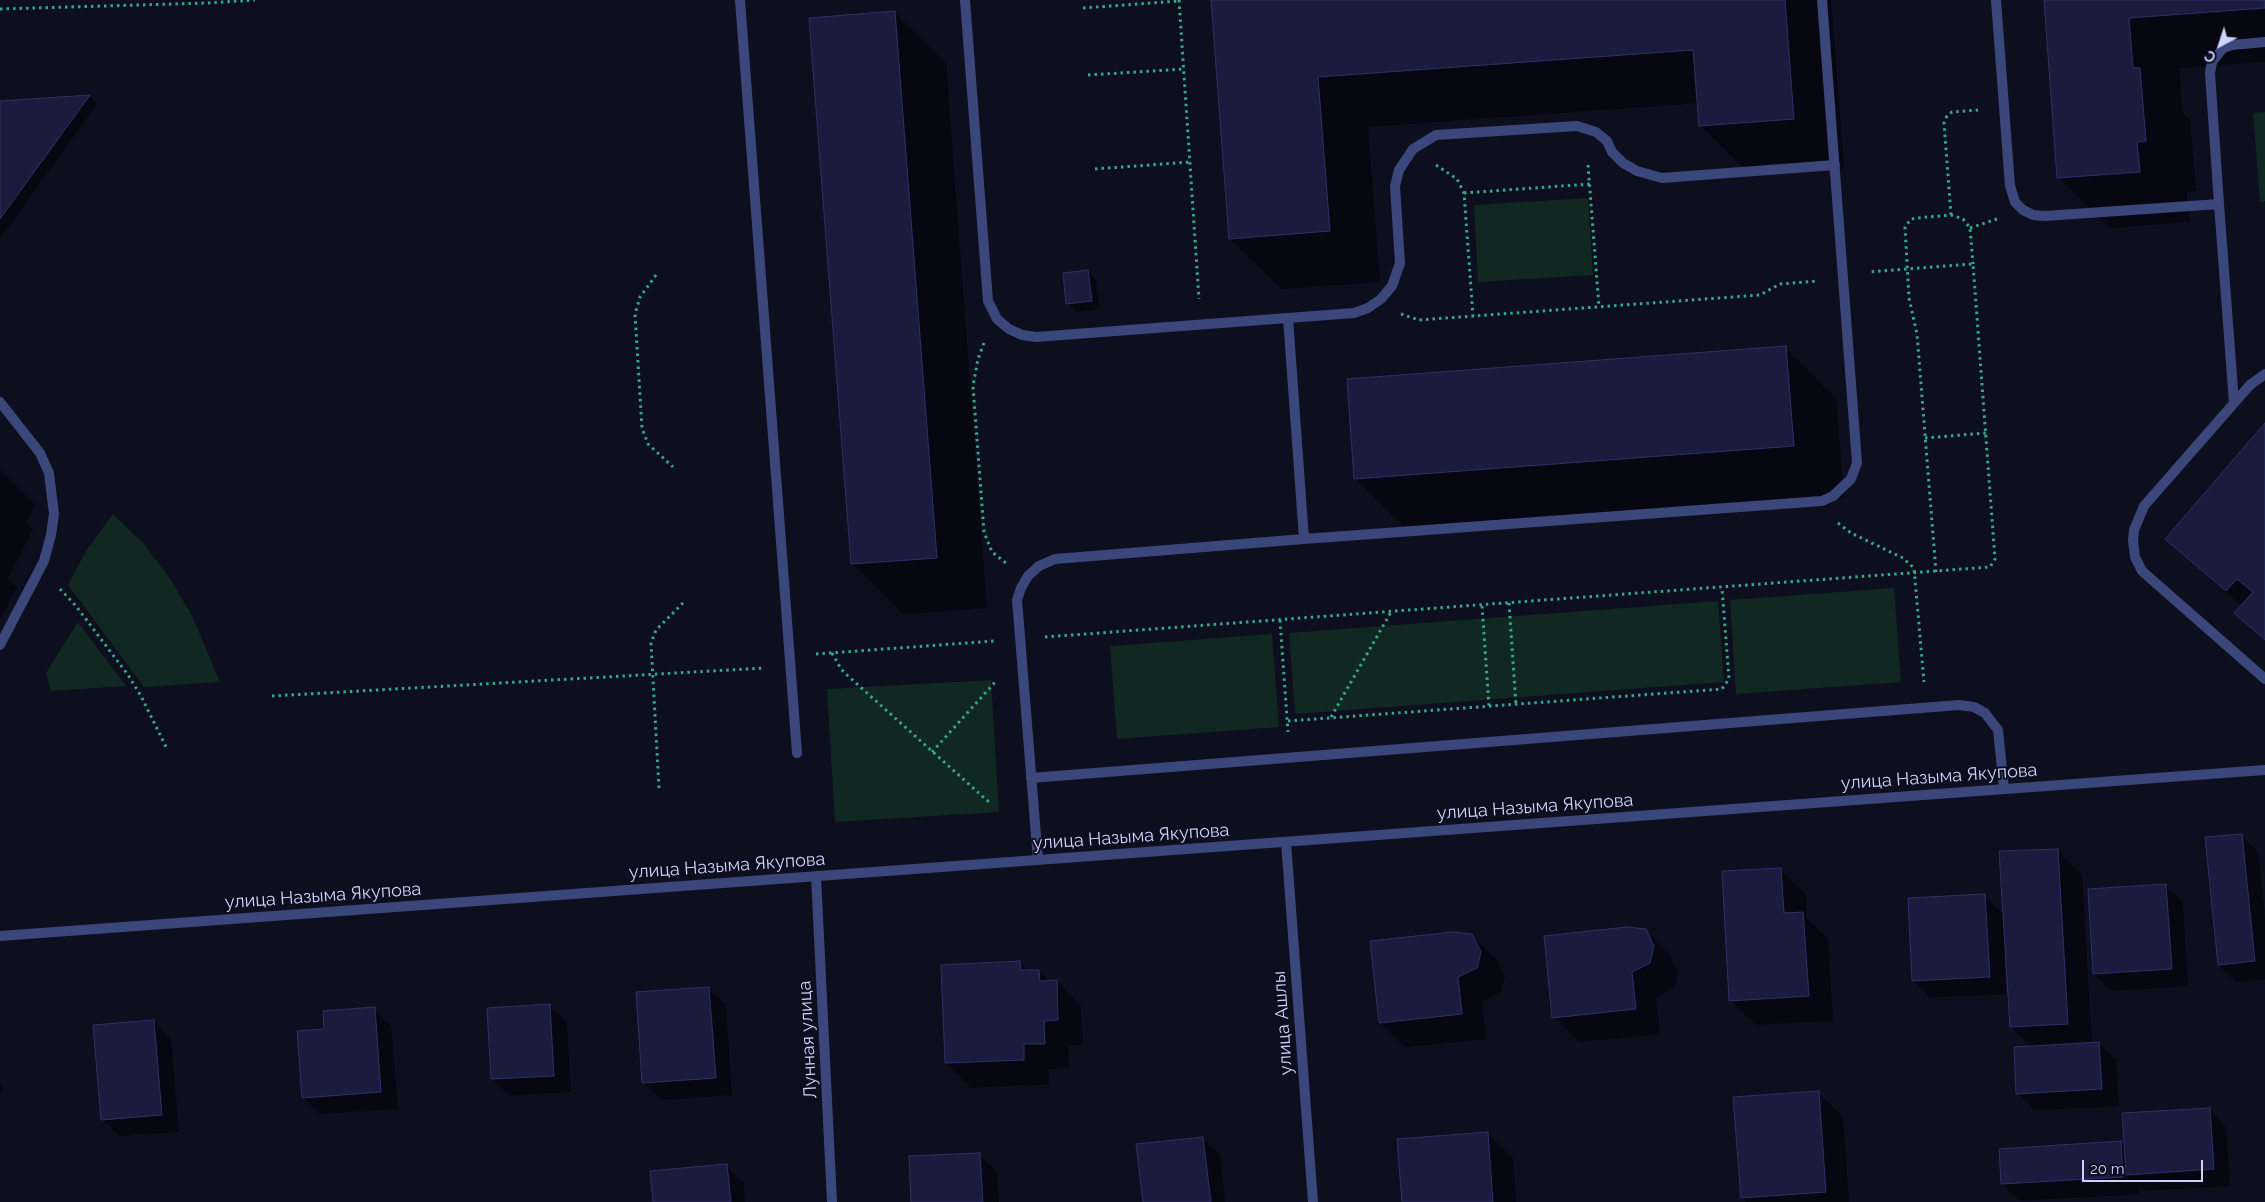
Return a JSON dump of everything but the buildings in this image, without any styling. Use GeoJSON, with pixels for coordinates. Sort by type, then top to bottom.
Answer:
{"type":"FeatureCollection","features":[{"type":"Feature","properties":{"kind":"street"},"geometry":{"type":"LineString","coordinates":[[740,0],[797,753]]}},
{"type":"Feature","properties":{"kind":"street"},"geometry":{"type":"LineString","coordinates":[[965,0],[988,301],[997,319],[1022,335],[1036,337],[1201,325],[1354,313],[1368,308],[1392,286],[1400,263],[1395,186],[1400,170],[1414,149],[1436,135],[1568,125],[1585,127],[1596,132],[1607,141],[1612,152],[1623,162],[1650,176],[1662,178],[1835,165]]}},
{"type":"Feature","properties":{"kind":"street"},"geometry":{"type":"LineString","coordinates":[[1038,860],[1017,600],[1028,576],[1039,566],[1055,558],[1822,501],[1842,489],[1851,479],[1857,463],[1822,0]]}},
{"type":"Feature","properties":{"kind":"street"},"geometry":{"type":"LineString","coordinates":[[1996,0],[2012,195],[2023,210],[2033,215],[2045,216],[2219,204]]}},
{"type":"Feature","properties":{"kind":"street"},"geometry":{"type":"LineString","coordinates":[[2234,403],[2210,73],[2212,62],[2223,48],[2232,45],[2265,42]]}},
{"type":"Feature","properties":{"kind":"street"},"geometry":{"type":"LineString","coordinates":[[1288,318],[1304,539]]}},
{"type":"Feature","properties":{"kind":"street"},"geometry":{"type":"LineString","coordinates":[[2265,374],[2253,381],[2144,506],[2134,530],[2133,541],[2135,557],[2142,571],[2265,680]]}},
{"type":"Feature","properties":{"kind":"street"},"geometry":{"type":"LineString","coordinates":[[0,402],[40,453],[48,473],[54,514],[44,561],[0,645]]}},
{"type":"Feature","properties":{"kind":"street"},"geometry":{"type":"LineString","coordinates":[[1031,778],[1959,705],[1974,707],[1985,713],[1998,730],[2004,789]]}},
{"type":"Feature","properties":{"kind":"street","name":"улица Назыма Якупова"},"geometry":{"type":"LineString","coordinates":[[0,936],[2265,770]]}},
{"type":"Feature","properties":{"kind":"street","name":"улица Ашлы"},"geometry":{"type":"LineString","coordinates":[[1286,842],[1312,1202]]}},
{"type":"Feature","properties":{"kind":"street","name":"Лунная улица"},"geometry":{"type":"LineString","coordinates":[[816,876],[832,1202]]}},
{"type":"Feature","properties":{"kind":"path"},"geometry":{"type":"LineString","coordinates":[[0,9],[255,0]]}},
{"type":"Feature","properties":{"kind":"path"},"geometry":{"type":"LineString","coordinates":[[1083,8],[1179,1],[1201,325]]}},
{"type":"Feature","properties":{"kind":"path"},"geometry":{"type":"LineString","coordinates":[[1088,75],[1184,69]]}},
{"type":"Feature","properties":{"kind":"path"},"geometry":{"type":"LineString","coordinates":[[1951,215],[1945,120],[1952,112],[2004,108]]}},
{"type":"Feature","properties":{"kind":"path"},"geometry":{"type":"LineString","coordinates":[[1585,127],[1599,307]]}},
{"type":"Feature","properties":{"kind":"path"},"geometry":{"type":"LineString","coordinates":[[1414,149],[1458,179],[1464,193],[1473,316]]}},
{"type":"Feature","properties":{"kind":"path"},"geometry":{"type":"LineString","coordinates":[[1095,169],[1190,162]]}},
{"type":"Feature","properties":{"kind":"path"},"geometry":{"type":"LineString","coordinates":[[1464,193],[1590,184]]}},
{"type":"Feature","properties":{"kind":"path"},"geometry":{"type":"LineString","coordinates":[[1936,572],[1918,334],[1909,298],[1905,227],[1911,219],[1951,215],[1963,218],[1970,228],[1973,264]]}},
{"type":"Feature","properties":{"kind":"path"},"geometry":{"type":"LineString","coordinates":[[656,275],[640,297],[635,314],[642,428],[648,444],[673,467]]}},
{"type":"Feature","properties":{"kind":"path"},"geometry":{"type":"LineString","coordinates":[[997,319],[978,359],[973,386],[984,532],[992,552],[1028,576]]}},
{"type":"Feature","properties":{"kind":"path"},"geometry":{"type":"LineString","coordinates":[[1925,438],[1986,433]]}},
{"type":"Feature","properties":{"kind":"path"},"geometry":{"type":"LineString","coordinates":[[1822,501],[1845,529],[1904,558],[1914,568],[1926,707]]}},
{"type":"Feature","properties":{"kind":"path"},"geometry":{"type":"LineString","coordinates":[[38,573],[72,600],[128,675],[141,696],[167,749]]}},
{"type":"Feature","properties":{"kind":"path"},"geometry":{"type":"LineString","coordinates":[[1288,721],[1722,689],[1729,679],[1722,588]]}},
{"type":"Feature","properties":{"kind":"path"},"geometry":{"type":"LineString","coordinates":[[660,788],[651,643],[660,625],[683,603]]}},
{"type":"Feature","properties":{"kind":"path"},"geometry":{"type":"LineString","coordinates":[[1508,603],[1516,704]]}},
{"type":"Feature","properties":{"kind":"path"},"geometry":{"type":"LineString","coordinates":[[1482,606],[1489,706]]}},
{"type":"Feature","properties":{"kind":"path"},"geometry":{"type":"LineString","coordinates":[[1330,718],[1391,612]]}},
{"type":"Feature","properties":{"kind":"path"},"geometry":{"type":"LineString","coordinates":[[1280,620],[1290,758]]}},
{"type":"Feature","properties":{"kind":"path"},"geometry":{"type":"LineString","coordinates":[[932,752],[1021,652]]}},
{"type":"Feature","properties":{"kind":"path"},"geometry":{"type":"LineString","coordinates":[[832,653],[841,669],[991,804]]}},
{"type":"Feature","properties":{"kind":"path"},"geometry":{"type":"LineString","coordinates":[[272,696],[755,669],[790,662]]}},
{"type":"Feature","properties":{"kind":"green space"},"geometry":{"type":"Polygon","coordinates":[[[2265,112],[2265,201],[2260,202],[2253,113],[2265,112]]]}},
{"type":"Feature","properties":{"kind":"green space"},"geometry":{"type":"Polygon","coordinates":[[[1588,198],[1593,275],[1478,282],[1474,205],[1588,198]]]}},
{"type":"Feature","properties":{"kind":"green space"},"geometry":{"type":"Polygon","coordinates":[[[113,514],[144,544],[171,580],[192,616],[220,682],[144,687],[68,585],[86,551],[113,514]]]}},
{"type":"Feature","properties":{"kind":"green space"},"geometry":{"type":"Polygon","coordinates":[[[1894,588],[1901,682],[1736,694],[1730,600],[1894,588]]]}},
{"type":"Feature","properties":{"kind":"green space"},"geometry":{"type":"Polygon","coordinates":[[[1718,601],[1724,682],[1295,714],[1289,633],[1718,601]]]}},
{"type":"Feature","properties":{"kind":"green space"},"geometry":{"type":"Polygon","coordinates":[[[78,622],[126,686],[51,691],[46,673],[78,622]]]}},
{"type":"Feature","properties":{"kind":"green space"},"geometry":{"type":"Polygon","coordinates":[[[1272,634],[1279,727],[1117,739],[1110,646],[1272,634]]]}},
{"type":"Feature","properties":{"kind":"green space"},"geometry":{"type":"Polygon","coordinates":[[[991,680],[999,812],[835,822],[827,689],[991,680]]]}}]}
